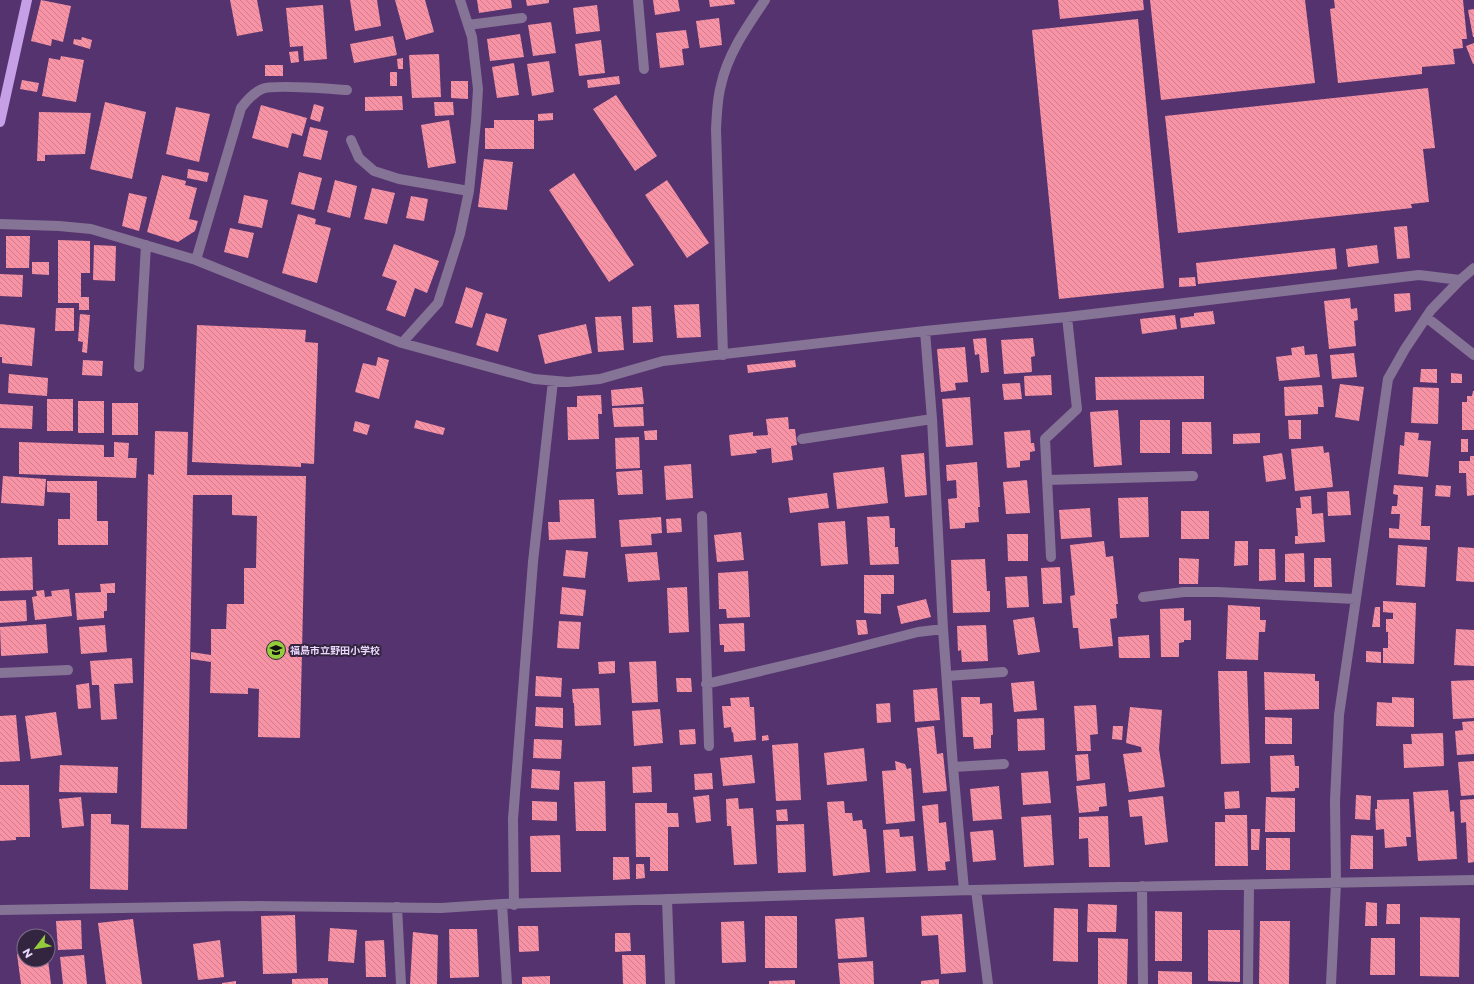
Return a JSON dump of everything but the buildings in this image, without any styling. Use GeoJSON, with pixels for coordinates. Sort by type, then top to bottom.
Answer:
{"type":"FeatureCollection","features":[{"type":"Feature","properties":{"kind":"main road"},"geometry":{"type":"LineString","coordinates":[[0,122],[27,0]]}},
{"type":"Feature","properties":{"kind":"street"},"geometry":{"type":"LineString","coordinates":[[402,343],[438,303],[460,234],[469,191],[478,89],[472,37],[460,0]]}},
{"type":"Feature","properties":{"kind":"street"},"geometry":{"type":"LineString","coordinates":[[638,0],[644,69]]}},
{"type":"Feature","properties":{"kind":"street"},"geometry":{"type":"LineString","coordinates":[[723,355],[716,129],[717,107],[720,85],[728,63],[739,40],[765,0]]}},
{"type":"Feature","properties":{"kind":"street"},"geometry":{"type":"LineString","coordinates":[[468,25],[522,18]]}},
{"type":"Feature","properties":{"kind":"street"},"geometry":{"type":"LineString","coordinates":[[196,260],[241,108],[251,96],[263,88],[280,87],[347,90]]}},
{"type":"Feature","properties":{"kind":"street"},"geometry":{"type":"LineString","coordinates":[[351,140],[359,158],[374,171],[399,179],[469,191]]}},
{"type":"Feature","properties":{"kind":"street"},"geometry":{"type":"LineString","coordinates":[[0,224],[59,226],[91,229],[196,260],[402,343],[534,379],[568,382],[600,379],[662,361],[925,331],[1067,317],[1419,275],[1460,280]]}},
{"type":"Feature","properties":{"kind":"street"},"geometry":{"type":"LineString","coordinates":[[139,367],[146,245]]}},
{"type":"Feature","properties":{"kind":"street"},"geometry":{"type":"LineString","coordinates":[[1331,984],[1336,883],[1335,801],[1339,715],[1388,379],[1405,349],[1431,310],[1474,268]]}},
{"type":"Feature","properties":{"kind":"street"},"geometry":{"type":"LineString","coordinates":[[1051,557],[1045,439],[1077,409],[1067,317]]}},
{"type":"Feature","properties":{"kind":"street"},"geometry":{"type":"LineString","coordinates":[[1426,317],[1474,355]]}},
{"type":"Feature","properties":{"kind":"street"},"geometry":{"type":"LineString","coordinates":[[925,331],[932,419],[943,629],[964,890]]}},
{"type":"Feature","properties":{"kind":"street"},"geometry":{"type":"LineString","coordinates":[[514,905],[514,819],[516,788],[533,562],[553,380]]}},
{"type":"Feature","properties":{"kind":"street"},"geometry":{"type":"LineString","coordinates":[[802,439],[932,419]]}},
{"type":"Feature","properties":{"kind":"street"},"geometry":{"type":"LineString","coordinates":[[1047,480],[1193,476]]}},
{"type":"Feature","properties":{"kind":"street"},"geometry":{"type":"LineString","coordinates":[[702,516],[709,746]]}},
{"type":"Feature","properties":{"kind":"street"},"geometry":{"type":"LineString","coordinates":[[1144,598],[1184,592],[1218,592],[1355,599]]}},
{"type":"Feature","properties":{"kind":"street"},"geometry":{"type":"LineString","coordinates":[[706,684],[918,632],[943,629]]}},
{"type":"Feature","properties":{"kind":"street"},"geometry":{"type":"LineString","coordinates":[[0,673],[68,670]]}},
{"type":"Feature","properties":{"kind":"street"},"geometry":{"type":"LineString","coordinates":[[947,676],[1003,672]]}},
{"type":"Feature","properties":{"kind":"street"},"geometry":{"type":"LineString","coordinates":[[953,767],[1004,764]]}},
{"type":"Feature","properties":{"kind":"street"},"geometry":{"type":"LineString","coordinates":[[0,910],[243,906],[397,906],[441,908],[502,904],[514,905],[964,890],[1474,880]]}},
{"type":"Feature","properties":{"kind":"street"},"geometry":{"type":"LineString","coordinates":[[1248,984],[1249,884]]}},
{"type":"Feature","properties":{"kind":"street"},"geometry":{"type":"LineString","coordinates":[[1142,886],[1143,984]]}},
{"type":"Feature","properties":{"kind":"street"},"geometry":{"type":"LineString","coordinates":[[976,890],[988,984]]}},
{"type":"Feature","properties":{"kind":"street"},"geometry":{"type":"LineString","coordinates":[[667,899],[670,984]]}},
{"type":"Feature","properties":{"kind":"street"},"geometry":{"type":"LineString","coordinates":[[502,904],[507,984]]}},
{"type":"Feature","properties":{"kind":"street"},"geometry":{"type":"LineString","coordinates":[[397,906],[401,984]]}},
{"type":"Feature","properties":{"kind":"place","name":"福島市立野田小学校"},"geometry":{"type":"Point","coordinates":[276,650]}}]}
